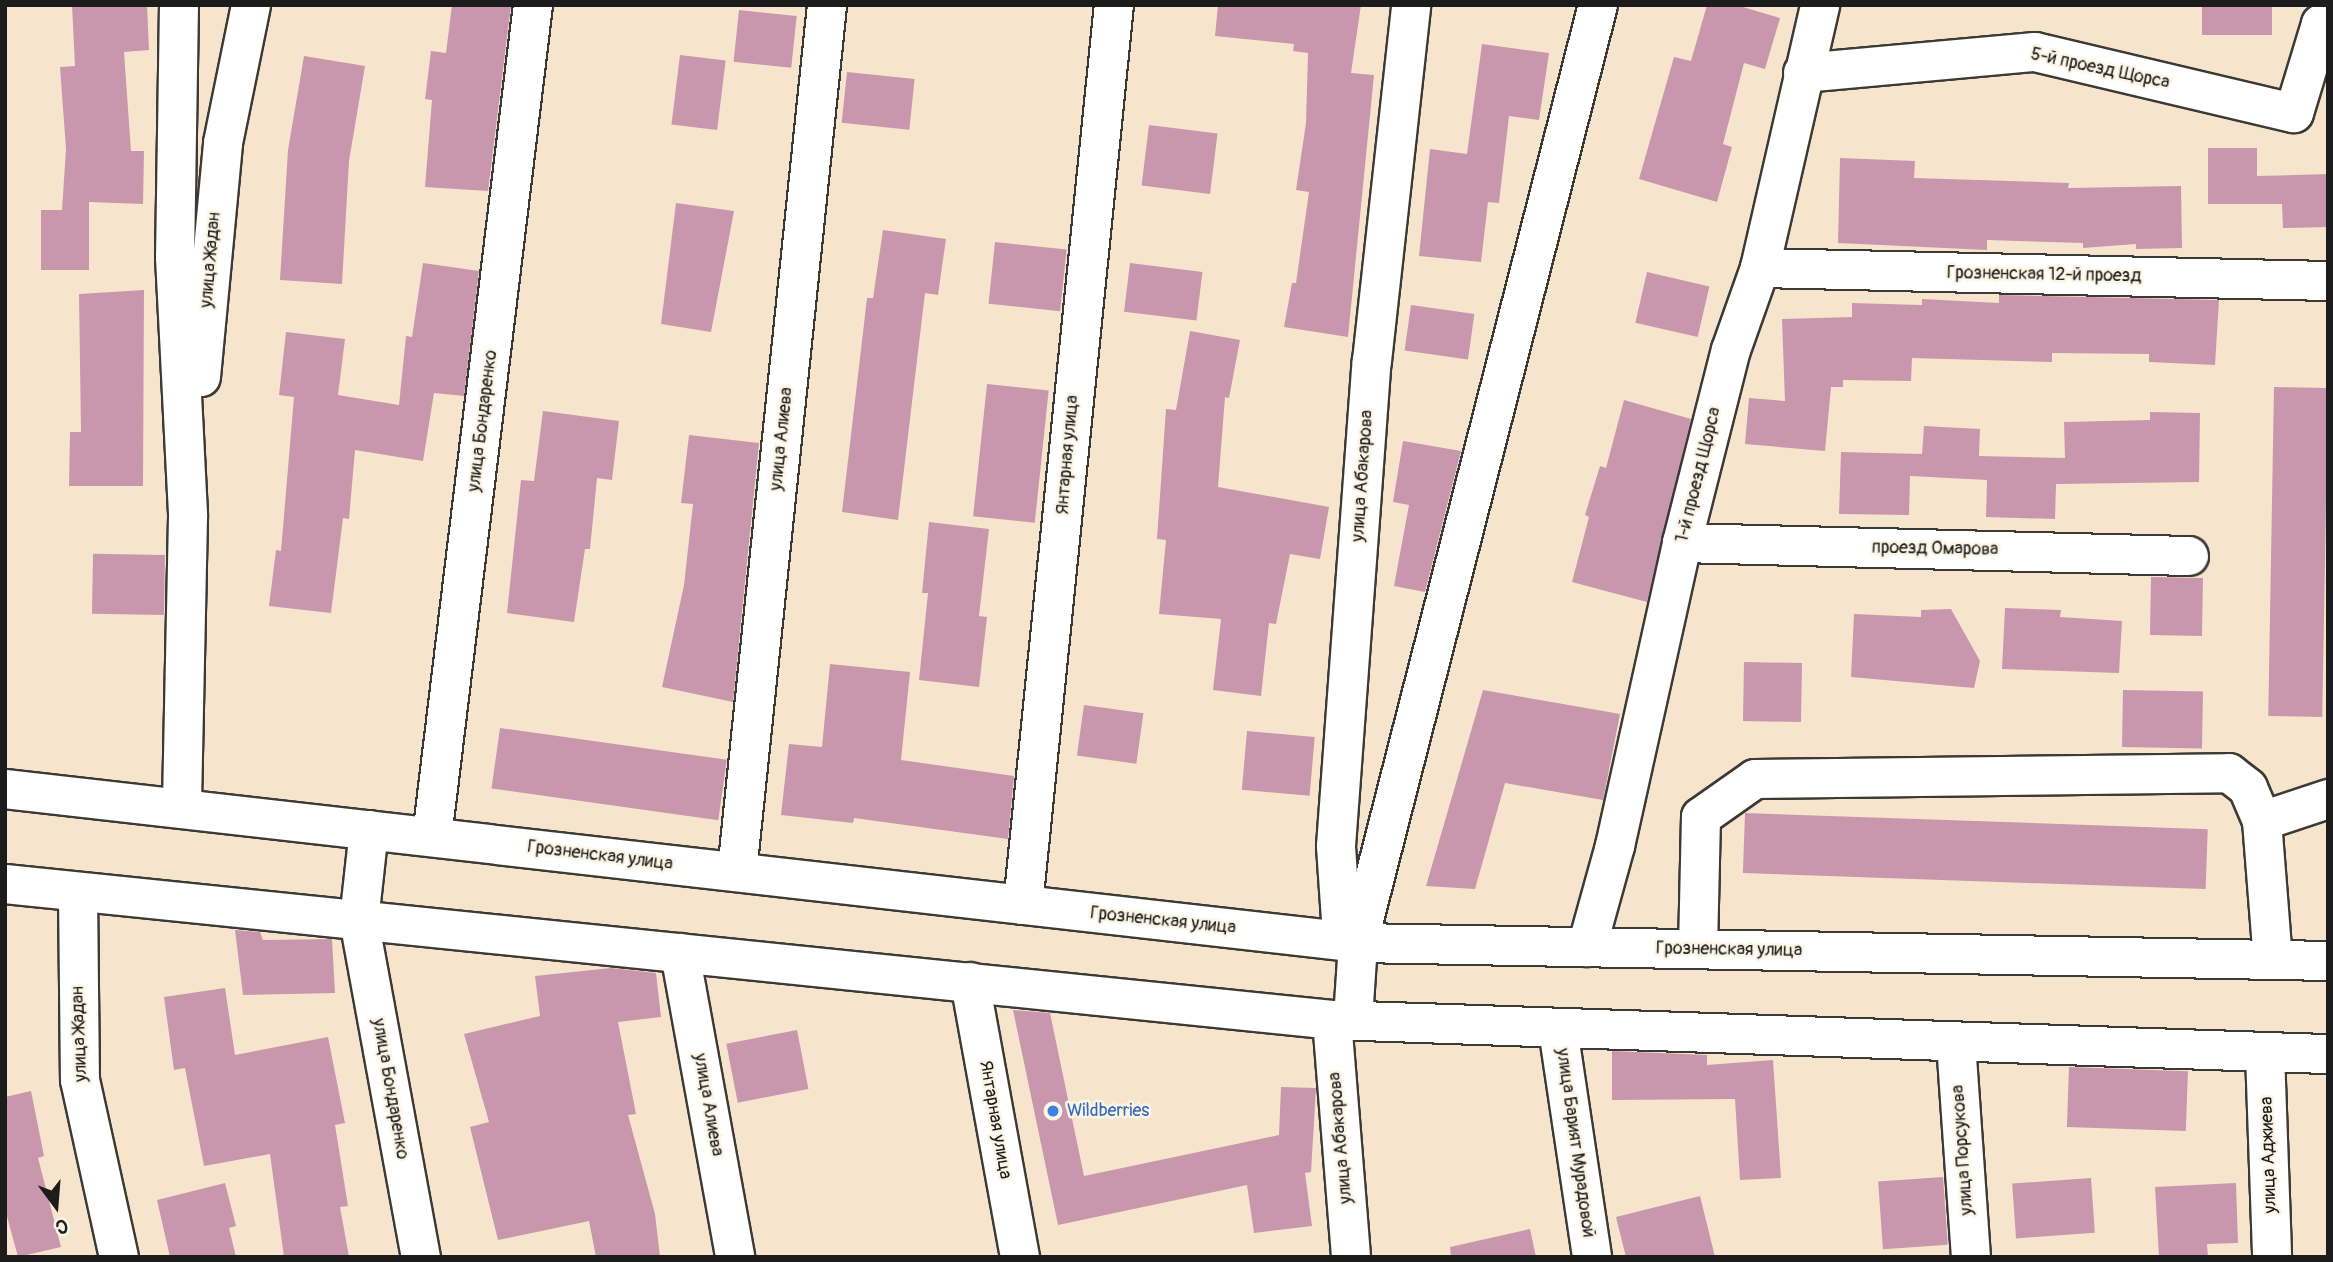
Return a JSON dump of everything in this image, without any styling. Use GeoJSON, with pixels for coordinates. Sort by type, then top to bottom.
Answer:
{"type":"FeatureCollection","features":[{"type":"Feature","properties":{"kind":"street"},"geometry":{"type":"LineString","coordinates":[[179,5],[175,257],[188,517],[183,809]]}},
{"type":"Feature","properties":{"kind":"street","name":"улица Жадан"},"geometry":{"type":"LineString","coordinates":[[188,517],[220,168],[251,5]]}},
{"type":"Feature","properties":{"kind":"street","name":"улица Бондаренко"},"geometry":{"type":"LineString","coordinates":[[432,837],[533,5]]}},
{"type":"Feature","properties":{"kind":"street","name":"улица Алиева"},"geometry":{"type":"LineString","coordinates":[[737,872],[827,5]]}},
{"type":"Feature","properties":{"kind":"street","name":"Янтарная улица"},"geometry":{"type":"LineString","coordinates":[[1023,905],[1114,5]]}},
{"type":"Feature","properties":{"kind":"street","name":"улица Абакарова"},"geometry":{"type":"LineString","coordinates":[[1358,943],[1341,920],[1336,846],[1372,361],[1411,5]]}},
{"type":"Feature","properties":{"kind":"street","name":"улица Абакарова"},"geometry":{"type":"LineString","coordinates":[[1351,1257],[1342,1019],[1358,943],[1598,5]]}},
{"type":"Feature","properties":{"kind":"street","name":"1-й проезд Щорса"},"geometry":{"type":"LineString","coordinates":[[1587,947],[1615,846],[1682,543],[1731,350],[1760,268],[1820,5]]}},
{"type":"Feature","properties":{"kind":"street","name":"5-й проезд Щорса"},"geometry":{"type":"LineString","coordinates":[[1803,73],[2035,52],[2294,113],[2321,24],[2328,23]]}},
{"type":"Feature","properties":{"kind":"street","name":"Грозненская 12-й проезд"},"geometry":{"type":"LineString","coordinates":[[1760,268],[2328,281]]}},
{"type":"Feature","properties":{"kind":"street","name":"проезд Омарова"},"geometry":{"type":"LineString","coordinates":[[1682,543],[2189,555]]}},
{"type":"Feature","properties":{"kind":"street"},"geometry":{"type":"LineString","coordinates":[[1698,949],[1701,817],[1755,779],[2229,773],[2248,788],[2262,821],[2273,960]]}},
{"type":"Feature","properties":{"kind":"street","name":"Грозненская улица"},"geometry":{"type":"LineString","coordinates":[[5,789],[1358,943],[2328,961]]}},
{"type":"Feature","properties":{"kind":"street"},"geometry":{"type":"LineString","coordinates":[[2262,821],[2328,799]]}},
{"type":"Feature","properties":{"kind":"street","name":"улица Бондаренко"},"geometry":{"type":"LineString","coordinates":[[369,830],[359,920],[421,1257]]}},
{"type":"Feature","properties":{"kind":"street"},"geometry":{"type":"LineString","coordinates":[[5,884],[1342,1019],[2265,1054],[2328,1054]]}},
{"type":"Feature","properties":{"kind":"street","name":"улица Жадан"},"geometry":{"type":"LineString","coordinates":[[78,891],[80,1080],[119,1257]]}},
{"type":"Feature","properties":{"kind":"street","name":"улица Алиева"},"geometry":{"type":"LineString","coordinates":[[680,953],[735,1257]]}},
{"type":"Feature","properties":{"kind":"street","name":"Янтарная улица"},"geometry":{"type":"LineString","coordinates":[[970,982],[1020,1257]]}},
{"type":"Feature","properties":{"kind":"street","name":"улица Барият Мурадовой"},"geometry":{"type":"LineString","coordinates":[[1558,1028],[1592,1257]]}},
{"type":"Feature","properties":{"kind":"street","name":"улица Порсукова"},"geometry":{"type":"LineString","coordinates":[[1956,1043],[1971,1257]]}},
{"type":"Feature","properties":{"kind":"street","name":"улица Аджиева"},"geometry":{"type":"LineString","coordinates":[[2265,1054],[2272,1257]]}},
{"type":"Feature","properties":{"kind":"building"},"geometry":{"type":"Polygon","coordinates":[[[72,5],[147,5],[149,50],[124,52],[131,151],[144,151],[143,204],[89,202],[89,270],[41,270],[41,210],[62,210],[66,149],[60,67],[75,66],[72,5]]]}},
{"type":"Feature","properties":{"kind":"building"},"geometry":{"type":"Polygon","coordinates":[[[452,5],[511,5],[488,191],[425,187],[432,100],[425,99],[431,51],[446,53],[452,5]]]}},
{"type":"Feature","properties":{"kind":"building"},"geometry":{"type":"Polygon","coordinates":[[[1218,5],[1361,5],[1351,73],[1374,75],[1348,337],[1284,327],[1292,283],[1296,283],[1309,192],[1296,190],[1306,123],[1308,53],[1293,51],[1294,44],[1215,36],[1218,5]]]}},
{"type":"Feature","properties":{"kind":"building"},"geometry":{"type":"Polygon","coordinates":[[[1707,5],[1736,5],[1780,18],[1765,69],[1744,63],[1723,144],[1732,147],[1717,202],[1639,179],[1674,57],[1691,61],[1707,5]]]}},
{"type":"Feature","properties":{"kind":"building"},"geometry":{"type":"Polygon","coordinates":[[[2202,5],[2272,5],[2272,35],[2202,35],[2202,5]]]}},
{"type":"Feature","properties":{"kind":"building"},"geometry":{"type":"Polygon","coordinates":[[[739,10],[797,16],[791,68],[734,62],[739,10]]]}},
{"type":"Feature","properties":{"kind":"building"},"geometry":{"type":"Polygon","coordinates":[[[1482,44],[1549,53],[1539,120],[1509,116],[1499,203],[1488,202],[1481,262],[1419,256],[1430,149],[1467,154],[1482,44]]]}},
{"type":"Feature","properties":{"kind":"building"},"geometry":{"type":"Polygon","coordinates":[[[680,55],[726,61],[717,130],[671,124],[680,55]]]}},
{"type":"Feature","properties":{"kind":"building"},"geometry":{"type":"Polygon","coordinates":[[[304,56],[365,66],[349,161],[342,284],[280,280],[288,150],[304,56]]]}},
{"type":"Feature","properties":{"kind":"building"},"geometry":{"type":"Polygon","coordinates":[[[847,72],[915,79],[909,130],[842,123],[847,72]]]}},
{"type":"Feature","properties":{"kind":"building"},"geometry":{"type":"Polygon","coordinates":[[[1149,125],[1217,133],[1210,194],[1142,186],[1149,125]]]}},
{"type":"Feature","properties":{"kind":"building"},"geometry":{"type":"Polygon","coordinates":[[[2208,148],[2257,148],[2257,176],[2328,174],[2328,227],[2283,228],[2282,204],[2208,204],[2208,148]]]}},
{"type":"Feature","properties":{"kind":"building"},"geometry":{"type":"Polygon","coordinates":[[[1840,158],[1915,161],[1914,178],[2069,183],[2068,188],[2181,186],[2182,248],[2136,249],[2136,244],[2083,248],[2083,243],[1987,240],[1987,250],[1838,243],[1840,158]]]}},
{"type":"Feature","properties":{"kind":"building"},"geometry":{"type":"Polygon","coordinates":[[[676,203],[734,211],[711,332],[661,324],[676,203]]]}},
{"type":"Feature","properties":{"kind":"building"},"geometry":{"type":"Polygon","coordinates":[[[883,230],[946,239],[938,295],[925,293],[898,520],[842,512],[867,298],[873,298],[883,230]]]}},
{"type":"Feature","properties":{"kind":"building"},"geometry":{"type":"Polygon","coordinates":[[[995,242],[1067,250],[1060,311],[989,304],[995,242]]]}},
{"type":"Feature","properties":{"kind":"building"},"geometry":{"type":"Polygon","coordinates":[[[423,263],[479,271],[464,396],[434,393],[423,461],[355,450],[349,519],[343,518],[331,613],[269,606],[276,550],[281,551],[294,397],[279,395],[286,332],[345,339],[338,395],[399,405],[406,336],[412,337],[423,263]]]}},
{"type":"Feature","properties":{"kind":"building"},"geometry":{"type":"Polygon","coordinates":[[[1130,263],[1202,272],[1196,321],[1124,312],[1130,263]]]}},
{"type":"Feature","properties":{"kind":"building"},"geometry":{"type":"Polygon","coordinates":[[[1647,272],[1709,286],[1698,337],[1635,323],[1647,272]]]}},
{"type":"Feature","properties":{"kind":"building"},"geometry":{"type":"Polygon","coordinates":[[[144,290],[143,486],[69,486],[70,432],[81,432],[79,294],[144,290]]]}},
{"type":"Feature","properties":{"kind":"building"},"geometry":{"type":"Polygon","coordinates":[[[1999,295],[2219,300],[2215,365],[2149,362],[2149,354],[2052,353],[2052,362],[1912,358],[1911,381],[1843,380],[1843,387],[1831,387],[1825,451],[1745,444],[1749,398],[1785,401],[1782,319],[1852,317],[1852,303],[1922,305],[1922,299],[1999,303],[1999,295]]]}},
{"type":"Feature","properties":{"kind":"building"},"geometry":{"type":"Polygon","coordinates":[[[1411,305],[1474,314],[1468,359],[1405,351],[1411,305]]]}},
{"type":"Feature","properties":{"kind":"building"},"geometry":{"type":"Polygon","coordinates":[[[1190,331],[1240,340],[1229,398],[1225,397],[1218,487],[1329,507],[1320,559],[1290,554],[1276,624],[1269,623],[1261,696],[1213,690],[1221,619],[1159,614],[1166,540],[1157,539],[1166,409],[1176,410],[1190,331]]]}},
{"type":"Feature","properties":{"kind":"building"},"geometry":{"type":"Polygon","coordinates":[[[987,384],[1049,390],[1035,523],[973,516],[987,384]]]}},
{"type":"Feature","properties":{"kind":"building"},"geometry":{"type":"Polygon","coordinates":[[[2274,387],[2328,388],[2322,717],[2268,716],[2274,387]]]}},
{"type":"Feature","properties":{"kind":"building"},"geometry":{"type":"Polygon","coordinates":[[[1624,400],[1691,419],[1647,602],[1572,582],[1589,517],[1585,515],[1600,466],[1606,468],[1624,400]]]}},
{"type":"Feature","properties":{"kind":"building"},"geometry":{"type":"Polygon","coordinates":[[[543,411],[619,421],[612,480],[597,478],[590,549],[585,549],[574,622],[507,613],[521,480],[534,481],[543,411]]]}},
{"type":"Feature","properties":{"kind":"building"},"geometry":{"type":"Polygon","coordinates":[[[2150,412],[2200,413],[2199,482],[2056,484],[2055,519],[1986,517],[1987,480],[1910,476],[1909,515],[1839,514],[1841,452],[1922,454],[1924,426],[1980,429],[1979,456],[2065,458],[2064,422],[2150,420],[2150,412]]]}},
{"type":"Feature","properties":{"kind":"building"},"geometry":{"type":"Polygon","coordinates":[[[689,435],[759,443],[733,702],[662,687],[684,585],[693,504],[681,503],[689,435]]]}},
{"type":"Feature","properties":{"kind":"building"},"geometry":{"type":"Polygon","coordinates":[[[1403,441],[1461,451],[1425,592],[1394,586],[1409,505],[1393,502],[1403,441]]]}},
{"type":"Feature","properties":{"kind":"building"},"geometry":{"type":"Polygon","coordinates":[[[929,522],[989,529],[979,616],[987,617],[979,687],[919,680],[928,593],[922,593],[929,522]]]}},
{"type":"Feature","properties":{"kind":"building"},"geometry":{"type":"Polygon","coordinates":[[[93,554],[165,555],[164,615],[92,614],[93,554]]]}},
{"type":"Feature","properties":{"kind":"building"},"geometry":{"type":"Polygon","coordinates":[[[2151,577],[2203,578],[2202,636],[2150,635],[2151,577]]]}},
{"type":"Feature","properties":{"kind":"building"},"geometry":{"type":"Polygon","coordinates":[[[2005,608],[2061,610],[2060,617],[2122,621],[2119,673],[2002,669],[2005,608]]]}},
{"type":"Feature","properties":{"kind":"building"},"geometry":{"type":"Polygon","coordinates":[[[1951,609],[1980,661],[1974,688],[1851,677],[1854,614],[1921,617],[1921,610],[1951,609]]]}},
{"type":"Feature","properties":{"kind":"building"},"geometry":{"type":"Polygon","coordinates":[[[1744,662],[1802,663],[1801,722],[1743,721],[1744,662]]]}},
{"type":"Feature","properties":{"kind":"building"},"geometry":{"type":"Polygon","coordinates":[[[830,664],[910,672],[901,760],[1014,776],[1008,839],[854,818],[853,823],[781,815],[789,744],[822,747],[830,664]]]}},
{"type":"Feature","properties":{"kind":"building"},"geometry":{"type":"Polygon","coordinates":[[[1483,690],[1620,714],[1603,800],[1505,783],[1475,889],[1426,886],[1483,690]]]}},
{"type":"Feature","properties":{"kind":"building"},"geometry":{"type":"Polygon","coordinates":[[[2123,690],[2203,691],[2202,748],[2122,747],[2123,690]]]}},
{"type":"Feature","properties":{"kind":"building"},"geometry":{"type":"Polygon","coordinates":[[[1084,705],[1143,713],[1136,764],[1077,756],[1084,705]]]}},
{"type":"Feature","properties":{"kind":"building"},"geometry":{"type":"Polygon","coordinates":[[[500,728],[727,760],[718,820],[492,788],[500,728]]]}},
{"type":"Feature","properties":{"kind":"building"},"geometry":{"type":"Polygon","coordinates":[[[1247,731],[1315,737],[1310,796],[1242,790],[1247,731]]]}},
{"type":"Feature","properties":{"kind":"building"},"geometry":{"type":"Polygon","coordinates":[[[1745,813],[2208,829],[2206,889],[1743,873],[1745,813]]]}},
{"type":"Feature","properties":{"kind":"building"},"geometry":{"type":"Polygon","coordinates":[[[235,930],[260,932],[263,940],[332,939],[335,993],[243,995],[235,930]]]}},
{"type":"Feature","properties":{"kind":"building"},"geometry":{"type":"Polygon","coordinates":[[[611,968],[656,973],[661,1017],[618,1022],[636,1114],[628,1115],[655,1214],[660,1257],[596,1257],[589,1221],[498,1240],[470,1127],[489,1122],[464,1034],[540,1016],[535,976],[611,968]]]}},
{"type":"Feature","properties":{"kind":"building"},"geometry":{"type":"Polygon","coordinates":[[[225,988],[235,1055],[328,1037],[345,1123],[335,1125],[348,1206],[340,1207],[349,1257],[284,1257],[270,1154],[204,1166],[185,1068],[174,1070],[164,997],[225,988]]]}},
{"type":"Feature","properties":{"kind":"building","name":"Wildberries"},"geometry":{"type":"Polygon","coordinates":[[[1013,1010],[1050,1013],[1084,1176],[1279,1135],[1281,1087],[1316,1088],[1311,1172],[1305,1173],[1312,1226],[1254,1233],[1247,1185],[1058,1225],[1013,1010]]]}},
{"type":"Feature","properties":{"kind":"building"},"geometry":{"type":"Polygon","coordinates":[[[797,1030],[808,1089],[738,1103],[726,1044],[797,1030]]]}},
{"type":"Feature","properties":{"kind":"building"},"geometry":{"type":"Polygon","coordinates":[[[1612,1051],[1707,1055],[1707,1065],[1773,1060],[1781,1178],[1740,1180],[1735,1099],[1612,1100],[1612,1051]]]}},
{"type":"Feature","properties":{"kind":"building"},"geometry":{"type":"Polygon","coordinates":[[[2069,1067],[2188,1071],[2186,1131],[2067,1127],[2069,1067]]]}},
{"type":"Feature","properties":{"kind":"building"},"geometry":{"type":"Polygon","coordinates":[[[31,1091],[44,1156],[38,1158],[61,1247],[18,1257],[5,1209],[5,1097],[31,1091]]]}},
{"type":"Feature","properties":{"kind":"building"},"geometry":{"type":"Polygon","coordinates":[[[1943,1177],[1948,1245],[1883,1249],[1878,1182],[1943,1177]]]}},
{"type":"Feature","properties":{"kind":"building"},"geometry":{"type":"Polygon","coordinates":[[[2091,1178],[2095,1233],[2016,1238],[2012,1184],[2091,1178]]]}},
{"type":"Feature","properties":{"kind":"building"},"geometry":{"type":"Polygon","coordinates":[[[225,1183],[236,1226],[229,1228],[236,1257],[170,1257],[157,1200],[225,1183]]]}},
{"type":"Feature","properties":{"kind":"building"},"geometry":{"type":"Polygon","coordinates":[[[2236,1183],[2238,1243],[2207,1244],[2208,1257],[2159,1257],[2155,1187],[2236,1183]]]}},
{"type":"Feature","properties":{"kind":"building"},"geometry":{"type":"Polygon","coordinates":[[[1700,1196],[1715,1257],[1626,1257],[1616,1217],[1700,1196]]]}},
{"type":"Feature","properties":{"kind":"building"},"geometry":{"type":"Polygon","coordinates":[[[1530,1229],[1536,1257],[1451,1257],[1450,1247],[1530,1229]]]}},
{"type":"Feature","properties":{"kind":"place","name":"Wildberries"},"geometry":{"type":"Point","coordinates":[1053,1111]}}]}
